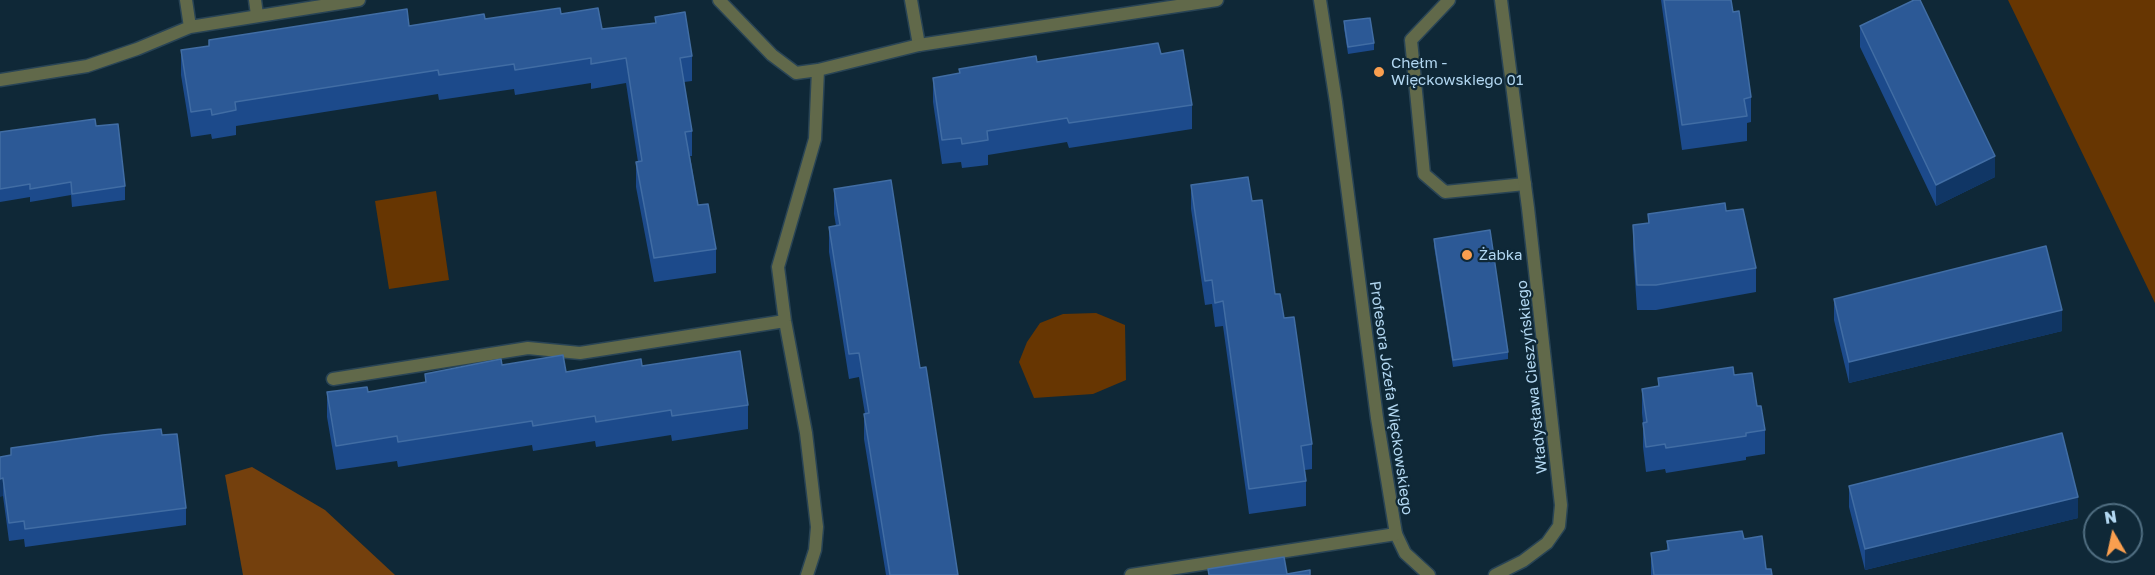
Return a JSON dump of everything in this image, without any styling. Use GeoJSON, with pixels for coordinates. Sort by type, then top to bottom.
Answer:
{"type":"FeatureCollection","features":[{"type":"Feature","properties":{"kind":"street"},"geometry":{"type":"LineString","coordinates":[[186,0],[190,27]]}},
{"type":"Feature","properties":{"kind":"street"},"geometry":{"type":"LineString","coordinates":[[255,0],[257,15]]}},
{"type":"Feature","properties":{"kind":"street"},"geometry":{"type":"LineString","coordinates":[[0,80],[87,66],[137,49],[190,27],[359,0]]}},
{"type":"Feature","properties":{"kind":"street"},"geometry":{"type":"LineString","coordinates":[[719,0],[772,55],[796,73],[819,70],[919,45],[1217,0]]}},
{"type":"Feature","properties":{"kind":"street"},"geometry":{"type":"LineString","coordinates":[[911,0],[919,45]]}},
{"type":"Feature","properties":{"kind":"street","name":"Profesora Józefa Więckowskiego"},"geometry":{"type":"LineString","coordinates":[[1131,575],[1396,534],[1377,418],[1336,102],[1320,0]]}},
{"type":"Feature","properties":{"kind":"street"},"geometry":{"type":"LineString","coordinates":[[1449,0],[1411,40],[1424,174],[1445,192],[1525,184]]}},
{"type":"Feature","properties":{"kind":"street","name":"Władysława Cieszyńskiego"},"geometry":{"type":"LineString","coordinates":[[1495,575],[1523,561],[1547,543],[1559,526],[1561,505],[1525,184],[1501,0]]}},
{"type":"Feature","properties":{"kind":"street"},"geometry":{"type":"LineString","coordinates":[[807,575],[815,550],[817,527],[806,433],[785,321],[778,267],[815,139],[819,70]]}},
{"type":"Feature","properties":{"kind":"street"},"geometry":{"type":"LineString","coordinates":[[333,379],[528,348],[580,353],[785,321]]}},
{"type":"Feature","properties":{"kind":"street"},"geometry":{"type":"LineString","coordinates":[[1396,534],[1405,553],[1429,575]]}},
{"type":"Feature","properties":{"kind":"shaded area"},"geometry":{"type":"Polygon","coordinates":[[[2008,0],[2155,0],[2155,303],[2008,0]]]}},
{"type":"Feature","properties":{"kind":"shaded area"},"geometry":{"type":"Polygon","coordinates":[[[436,191],[449,280],[389,289],[375,201],[436,191]]]}},
{"type":"Feature","properties":{"kind":"shaded area"},"geometry":{"type":"Polygon","coordinates":[[[1096,313],[1125,325],[1126,380],[1093,394],[1034,398],[1019,362],[1027,342],[1040,323],[1063,314],[1096,313]]]}},
{"type":"Feature","properties":{"kind":"shaded area"},"geometry":{"type":"Polygon","coordinates":[[[252,467],[325,510],[395,575],[243,575],[225,475],[252,467]]]}},
{"type":"Feature","properties":{"kind":"building"},"geometry":{"type":"Polygon","coordinates":[[[1664,0],[1731,0],[1733,12],[1739,11],[1751,97],[1744,99],[1747,116],[1682,125],[1664,0]]]}},
{"type":"Feature","properties":{"kind":"building"},"geometry":{"type":"Polygon","coordinates":[[[1914,0],[1920,0],[1995,156],[1936,185],[1860,26],[1914,0]]]}},
{"type":"Feature","properties":{"kind":"building"},"geometry":{"type":"Polygon","coordinates":[[[560,8],[561,14],[598,8],[602,29],[656,23],[655,17],[685,12],[692,56],[680,58],[692,131],[685,132],[698,205],[708,204],[716,249],[654,258],[636,162],[642,161],[626,58],[591,64],[591,58],[515,70],[514,64],[439,75],[438,70],[235,102],[236,110],[212,115],[211,109],[191,112],[181,50],[209,46],[209,40],[407,9],[409,26],[484,14],[485,19],[560,8]]]}},
{"type":"Feature","properties":{"kind":"building"},"geometry":{"type":"Polygon","coordinates":[[[1370,18],[1374,43],[1348,47],[1344,21],[1370,18]]]}},
{"type":"Feature","properties":{"kind":"building"},"geometry":{"type":"Polygon","coordinates":[[[1158,43],[1161,54],[1183,50],[1192,105],[1069,123],[1067,118],[987,131],[988,140],[962,144],[961,138],[942,140],[933,78],[960,73],[959,69],[1036,56],[1037,62],[1158,43]]]}},
{"type":"Feature","properties":{"kind":"building"},"geometry":{"type":"Polygon","coordinates":[[[95,119],[96,126],[118,124],[125,186],[72,194],[71,182],[30,189],[30,184],[0,189],[0,132],[95,119]]]}},
{"type":"Feature","properties":{"kind":"building"},"geometry":{"type":"Polygon","coordinates":[[[1248,177],[1252,201],[1262,200],[1275,294],[1280,294],[1284,318],[1294,317],[1312,444],[1301,446],[1306,481],[1249,489],[1223,301],[1215,303],[1212,280],[1205,281],[1191,185],[1248,177]]]}},
{"type":"Feature","properties":{"kind":"building"},"geometry":{"type":"Polygon","coordinates":[[[891,180],[920,368],[926,367],[958,575],[890,575],[864,414],[869,413],[859,353],[849,354],[829,227],[840,225],[834,189],[891,180]]]}},
{"type":"Feature","properties":{"kind":"building"},"geometry":{"type":"Polygon","coordinates":[[[1725,203],[1726,211],[1743,209],[1756,268],[1656,285],[1637,285],[1633,225],[1649,223],[1648,214],[1725,203]]]}},
{"type":"Feature","properties":{"kind":"building"},"geometry":{"type":"Polygon","coordinates":[[[1490,230],[1508,352],[1453,360],[1434,239],[1490,230]]]}},
{"type":"Feature","properties":{"kind":"building"},"geometry":{"type":"Polygon","coordinates":[[[2046,246],[2062,310],[1849,362],[1834,299],[2046,246]]]}},
{"type":"Feature","properties":{"kind":"building"},"geometry":{"type":"Polygon","coordinates":[[[740,351],[748,405],[672,416],[671,410],[596,422],[595,416],[533,426],[532,421],[398,442],[397,436],[336,446],[327,392],[367,387],[368,392],[426,382],[425,374],[501,359],[502,365],[563,355],[566,372],[641,359],[642,366],[740,351]]]}},
{"type":"Feature","properties":{"kind":"building"},"geometry":{"type":"Polygon","coordinates":[[[1733,367],[1734,375],[1752,373],[1757,406],[1761,406],[1765,430],[1746,433],[1746,436],[1666,448],[1665,444],[1646,447],[1643,423],[1647,422],[1642,389],[1659,386],[1658,378],[1733,367]]]}},
{"type":"Feature","properties":{"kind":"building"},"geometry":{"type":"Polygon","coordinates":[[[161,429],[162,435],[177,434],[186,508],[25,529],[24,521],[9,523],[3,478],[0,479],[0,457],[11,455],[11,448],[161,429]]]}},
{"type":"Feature","properties":{"kind":"building"},"geometry":{"type":"Polygon","coordinates":[[[2062,433],[2078,497],[1865,549],[1849,486],[2062,433]]]}},
{"type":"Feature","properties":{"kind":"building"},"geometry":{"type":"Polygon","coordinates":[[[1742,531],[1744,539],[1762,536],[1766,569],[1771,569],[1772,575],[1654,575],[1651,553],[1669,550],[1667,541],[1742,531]]]}},
{"type":"Feature","properties":{"kind":"building"},"geometry":{"type":"Polygon","coordinates":[[[1284,557],[1287,574],[1310,570],[1310,575],[1209,575],[1208,569],[1284,557]]]}},
{"type":"Feature","properties":{"kind":"place","name":"Chełm - Więckowskiego 01"},"geometry":{"type":"Point","coordinates":[1379,72]}},
{"type":"Feature","properties":{"kind":"place","name":"Żabka"},"geometry":{"type":"Point","coordinates":[1467,255]}}]}
